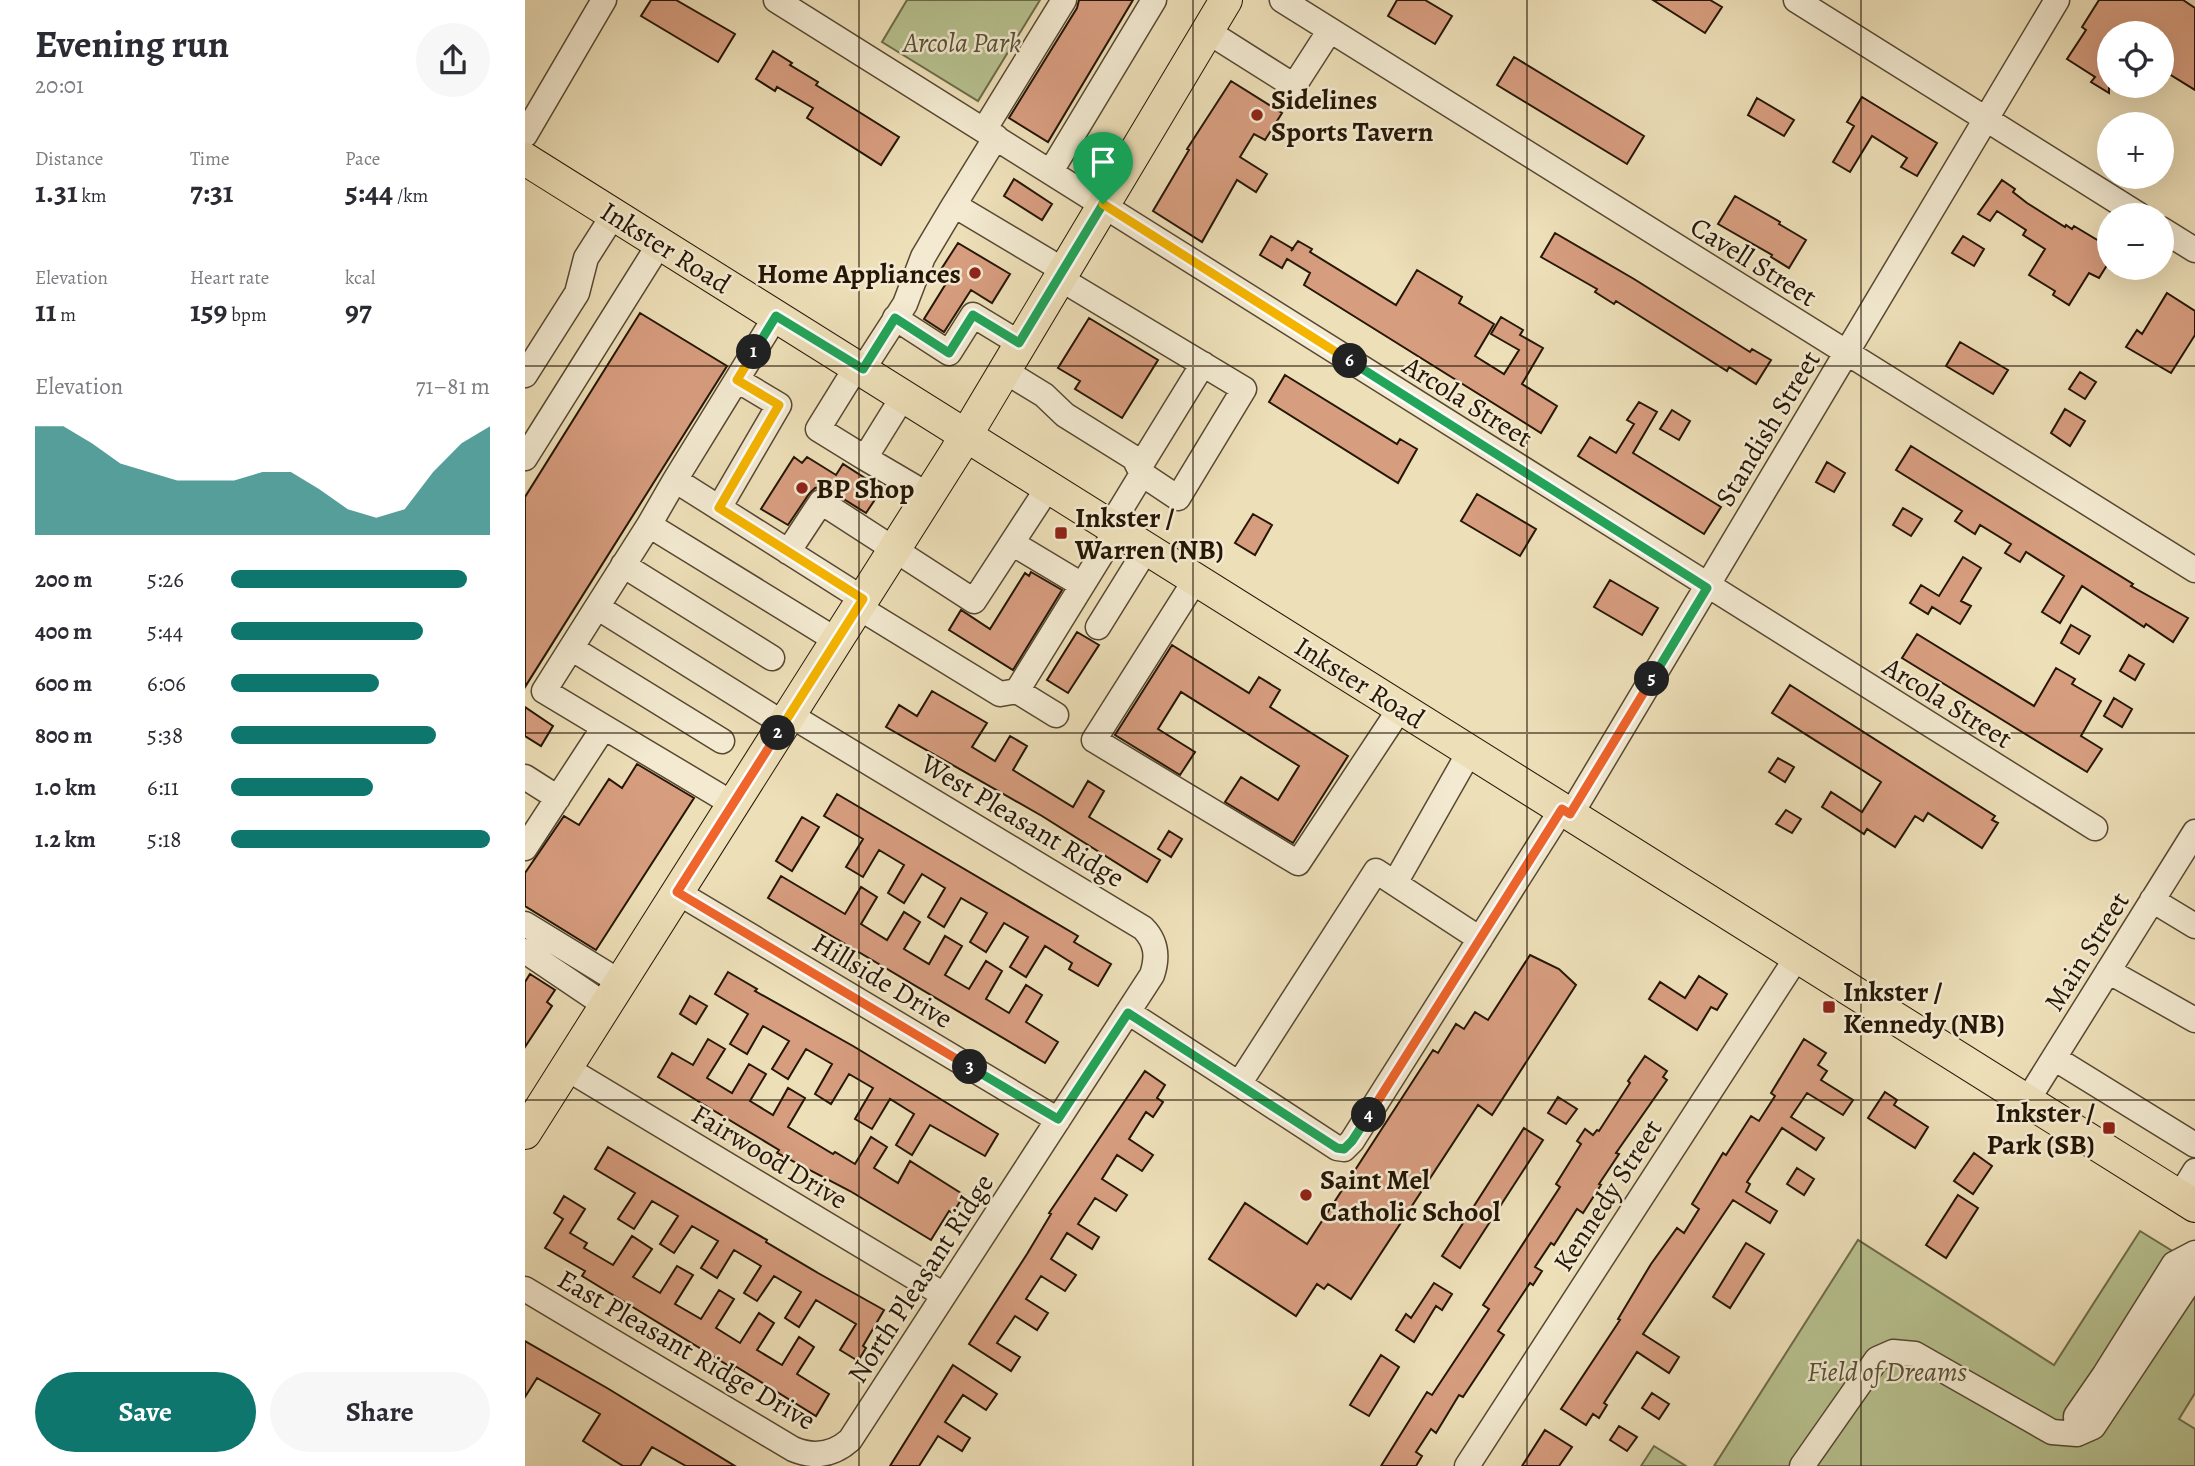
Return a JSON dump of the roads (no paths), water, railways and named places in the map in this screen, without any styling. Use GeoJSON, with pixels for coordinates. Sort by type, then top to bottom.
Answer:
{"type":"FeatureCollection","features":[{"type":"Feature","properties":{"kind":"main road"},"geometry":{"type":"LineString","coordinates":[[529,1116],[566,1068],[895,548],[1226,0]]}},
{"type":"Feature","properties":{"kind":"main road","name":"Inkster Road"},"geometry":{"type":"LineString","coordinates":[[525,159],[2027,1101],[2190,1191]]}},
{"type":"Feature","properties":{"kind":"street"},"geometry":{"type":"LineString","coordinates":[[525,135],[604,0]]}},
{"type":"Feature","properties":{"kind":"street","name":"Arcola Street"},"geometry":{"type":"LineString","coordinates":[[776,0],[1051,171],[1707,588],[2095,828]]}},
{"type":"Feature","properties":{"kind":"street"},"geometry":{"type":"LineString","coordinates":[[928,495],[818,429],[905,304],[923,257],[954,205],[990,133],[1064,0]]}},
{"type":"Feature","properties":{"kind":"street"},"geometry":{"type":"LineString","coordinates":[[1051,171],[1154,0]]}},
{"type":"Feature","properties":{"kind":"street","name":"Cavell Street"},"geometry":{"type":"LineString","coordinates":[[1282,0],[2195,570]]}},
{"type":"Feature","properties":{"kind":"street"},"geometry":{"type":"LineString","coordinates":[[1796,0],[2120,203]]}},
{"type":"Feature","properties":{"kind":"street","name":"Standish Street"},"geometry":{"type":"LineString","coordinates":[[1239,1084],[1337,1148],[1344,1149],[1352,1141],[1480,939],[1566,812],[1707,588],[2057,0]]}},
{"type":"Feature","properties":{"kind":"street"},"geometry":{"type":"LineString","coordinates":[[1207,32],[1294,86],[1330,30]]}},
{"type":"Feature","properties":{"kind":"street"},"geometry":{"type":"LineString","coordinates":[[954,205],[1244,389],[1178,498],[1141,471],[1134,458],[1065,415],[1044,395],[1003,370]]}},
{"type":"Feature","properties":{"kind":"street"},"geometry":{"type":"LineString","coordinates":[[525,375],[577,293],[586,258],[614,214]]}},
{"type":"Feature","properties":{"kind":"street"},"geometry":{"type":"LineString","coordinates":[[2174,237],[2195,250]]}},
{"type":"Feature","properties":{"kind":"street"},"geometry":{"type":"LineString","coordinates":[[525,458],[660,243]]}},
{"type":"Feature","properties":{"kind":"street"},"geometry":{"type":"LineString","coordinates":[[895,318],[949,353],[973,315],[1019,343]]}},
{"type":"Feature","properties":{"kind":"street"},"geometry":{"type":"LineString","coordinates":[[733,804],[544,691],[776,316]]}},
{"type":"Feature","properties":{"kind":"street"},"geometry":{"type":"LineString","coordinates":[[1017,691],[1082,585],[1141,471],[1203,364]]}},
{"type":"Feature","properties":{"kind":"street"},"geometry":{"type":"LineString","coordinates":[[719,508],[779,405],[737,380]]}},
{"type":"Feature","properties":{"kind":"street"},"geometry":{"type":"LineString","coordinates":[[865,457],[904,395]]}},
{"type":"Feature","properties":{"kind":"street"},"geometry":{"type":"LineString","coordinates":[[675,480],[1000,694],[1017,691],[1056,715]]}},
{"type":"Feature","properties":{"kind":"street"},"geometry":{"type":"LineString","coordinates":[[788,552],[821,502],[974,601],[1049,486]]}},
{"type":"Feature","properties":{"kind":"street"},"geometry":{"type":"LineString","coordinates":[[649,525],[836,640]]}},
{"type":"Feature","properties":{"kind":"street"},"geometry":{"type":"LineString","coordinates":[[1012,543],[1082,585]]}},
{"type":"Feature","properties":{"kind":"street"},"geometry":{"type":"LineString","coordinates":[[1098,628],[1147,548]]}},
{"type":"Feature","properties":{"kind":"street"},"geometry":{"type":"LineString","coordinates":[[623,565],[772,658]]}},
{"type":"Feature","properties":{"kind":"street"},"geometry":{"type":"LineString","coordinates":[[1196,579],[1094,740],[1297,863],[1401,708]]}},
{"type":"Feature","properties":{"kind":"street","name":"West Pleasant Ridge"},"geometry":{"type":"LineString","coordinates":[[597,607],[1143,928],[1154,944],[1156,964],[1152,975],[1058,1119]]}},
{"type":"Feature","properties":{"kind":"street"},"geometry":{"type":"LineString","coordinates":[[571,648],[722,741]]}},
{"type":"Feature","properties":{"kind":"street"},"geometry":{"type":"LineString","coordinates":[[525,848],[604,727]]}},
{"type":"Feature","properties":{"kind":"street"},"geometry":{"type":"LineString","coordinates":[[1395,883],[1470,751]]}},
{"type":"Feature","properties":{"kind":"street"},"geometry":{"type":"LineString","coordinates":[[525,777],[558,798]]}},
{"type":"Feature","properties":{"kind":"street","name":"Main Street"},"geometry":{"type":"LineString","coordinates":[[2027,1101],[2195,832]]}},
{"type":"Feature","properties":{"kind":"street"},"geometry":{"type":"LineString","coordinates":[[1128,1013],[1239,1084],[1376,871],[1480,939]]}},
{"type":"Feature","properties":{"kind":"street","name":"Hillside Drive"},"geometry":{"type":"LineString","coordinates":[[677,892],[1058,1119]]}},
{"type":"Feature","properties":{"kind":"street"},"geometry":{"type":"LineString","coordinates":[[2152,900],[2195,926]]}},
{"type":"Feature","properties":{"kind":"street"},"geometry":{"type":"LineString","coordinates":[[525,924],[613,994]]}},
{"type":"Feature","properties":{"kind":"street"},"geometry":{"type":"LineString","coordinates":[[525,951],[613,994]]}},
{"type":"Feature","properties":{"kind":"street","name":"Kennedy Street"},"geometry":{"type":"LineString","coordinates":[[1467,1466],[1797,957]]}},
{"type":"Feature","properties":{"kind":"street"},"geometry":{"type":"LineString","coordinates":[[2108,971],[2195,1020]]}},
{"type":"Feature","properties":{"kind":"street"},"geometry":{"type":"LineString","coordinates":[[2054,1058],[2195,1145]]}},
{"type":"Feature","properties":{"kind":"street","name":"Fairwood Drive"},"geometry":{"type":"LineString","coordinates":[[566,1068],[944,1295]]}},
{"type":"Feature","properties":{"kind":"street","name":"North Pleasant Ridge"},"geometry":{"type":"LineString","coordinates":[[820,1455],[832,1452],[850,1440],[1058,1119]]}},
{"type":"Feature","properties":{"kind":"street"},"geometry":{"type":"LineString","coordinates":[[1802,1466],[1877,1359],[1893,1352],[1915,1354],[2052,1432],[2077,1434],[2076,1416],[2174,1264],[2195,1253]]}},
{"type":"Feature","properties":{"kind":"street","name":"East Pleasant Ridge Drive"},"geometry":{"type":"LineString","coordinates":[[525,1289],[793,1449],[820,1455]]}},
{"type":"Feature","properties":{"kind":"place","name":"Sidelines Sports Tavern"},"geometry":{"type":"Point","coordinates":[1257,115]}},
{"type":"Feature","properties":{"kind":"place","name":"Home Appliances"},"geometry":{"type":"Point","coordinates":[975,273]}},
{"type":"Feature","properties":{"kind":"place","name":"BP Shop"},"geometry":{"type":"Point","coordinates":[802,488]}},
{"type":"Feature","properties":{"kind":"place","name":"Inkster / Warren (NB)"},"geometry":{"type":"Point","coordinates":[1061,533]}},
{"type":"Feature","properties":{"kind":"place","name":"Inkster / Kennedy (NB)"},"geometry":{"type":"Point","coordinates":[1829,1007]}},
{"type":"Feature","properties":{"kind":"place","name":"Inkster / Park (SB)"},"geometry":{"type":"Point","coordinates":[2109,1128]}},
{"type":"Feature","properties":{"kind":"place","name":"Saint Mel Catholic School"},"geometry":{"type":"Point","coordinates":[1306,1195]}},
{"type":"Feature","properties":{"kind":"park label","name":"Arcola Park"},"geometry":{"type":"Point","coordinates":[962,42]}},
{"type":"Feature","properties":{"kind":"park label","name":"Field of Dreams"},"geometry":{"type":"Point","coordinates":[1887,1371]}}]}
